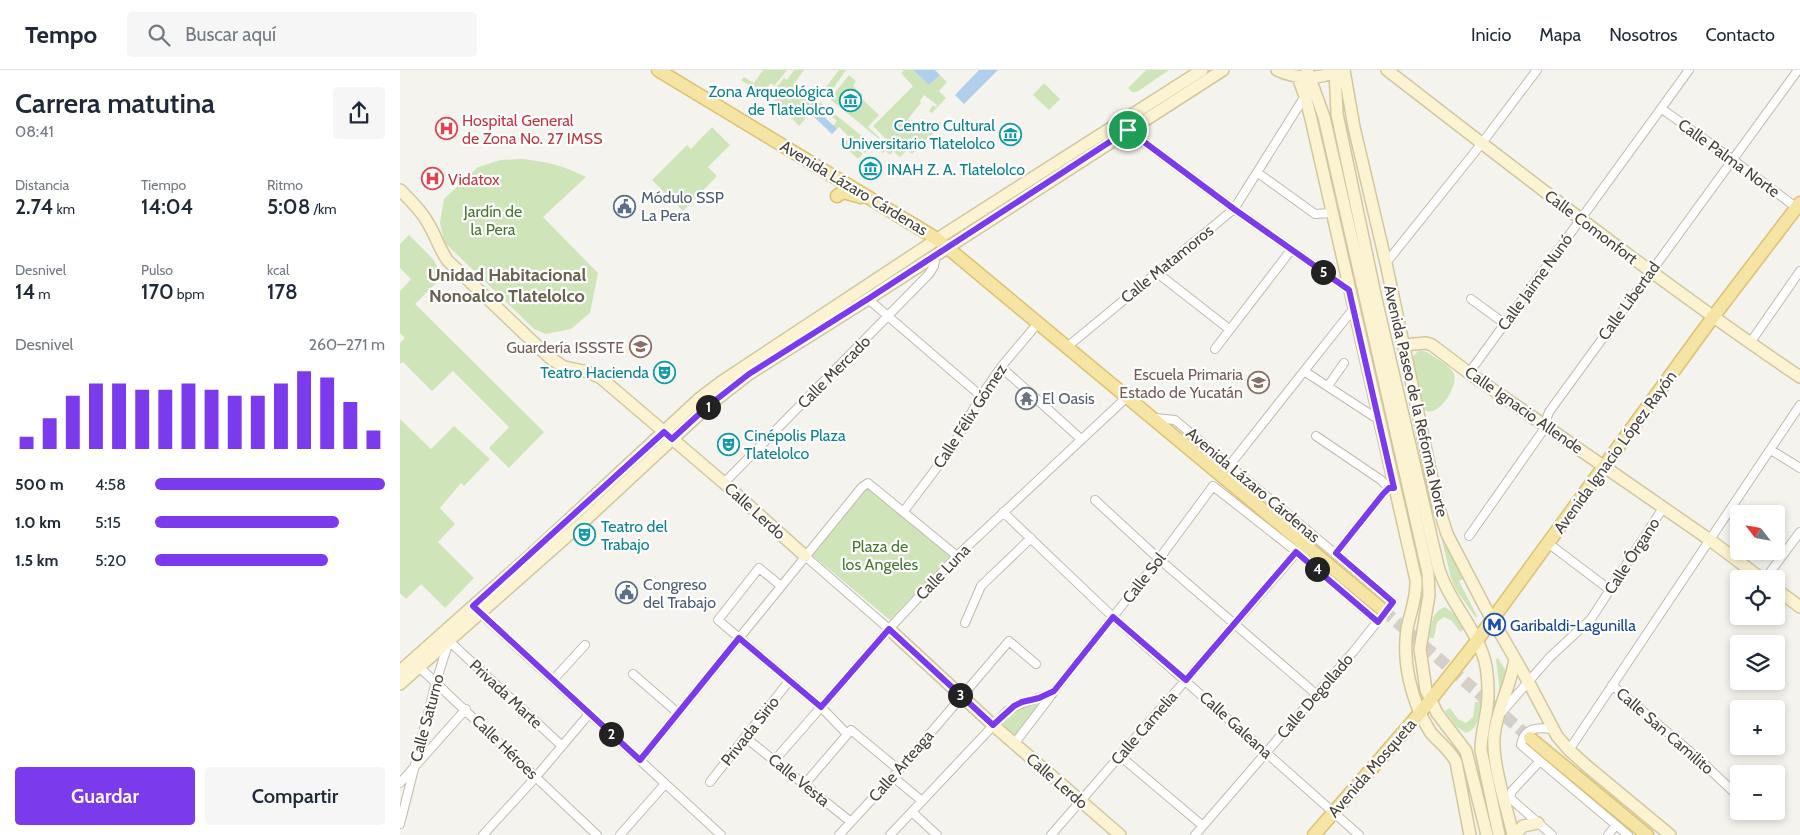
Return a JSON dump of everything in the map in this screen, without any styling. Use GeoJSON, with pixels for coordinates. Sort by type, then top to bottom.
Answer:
{"type":"FeatureCollection","features":[{"type":"Feature","properties":{"kind":"main road","name":"Avenida Lázaro Cárdenas"},"geometry":{"type":"LineString","coordinates":[[658,70],[942,244],[1385,611]]}},
{"type":"Feature","properties":{"kind":"main road"},"geometry":{"type":"LineString","coordinates":[[836,196],[843,192],[873,200]]}},
{"type":"Feature","properties":{"kind":"main road","name":"Avenida Ignacio López Rayón"},"geometry":{"type":"LineString","coordinates":[[1430,700],[1492,620],[1713,317],[1798,205]]}},
{"type":"Feature","properties":{"kind":"main road","name":"Avenida Mosqueta"},"geometry":{"type":"LineString","coordinates":[[1314,835],[1430,700]]}},
{"type":"Feature","properties":{"kind":"main road"},"geometry":{"type":"LineString","coordinates":[[1530,738],[1647,835]]}},
{"type":"Feature","properties":{"kind":"street"},"geometry":{"type":"LineString","coordinates":[[400,684],[416,664],[668,435],[749,374],[936,255],[942,244],[1202,70]]}},
{"type":"Feature","properties":{"kind":"street"},"geometry":{"type":"LineString","coordinates":[[668,435],[700,398],[744,366],[1223,70]]}},
{"type":"Feature","properties":{"kind":"street"},"geometry":{"type":"LineString","coordinates":[[1277,70],[1305,75],[1338,71]]}},
{"type":"Feature","properties":{"kind":"street","name":"Calle Comonfort"},"geometry":{"type":"LineString","coordinates":[[1387,70],[1651,272],[1800,377]]}},
{"type":"Feature","properties":{"kind":"street"},"geometry":{"type":"LineString","coordinates":[[1386,263],[1482,143],[1537,70]]}},
{"type":"Feature","properties":{"kind":"street","name":"Calle Jaime Nunó"},"geometry":{"type":"LineString","coordinates":[[1469,373],[1689,70]]}},
{"type":"Feature","properties":{"kind":"street","name":"Calle Libertad"},"geometry":{"type":"LineString","coordinates":[[1469,536],[1542,432],[1549,412],[1732,158],[1798,70]]}},
{"type":"Feature","properties":{"kind":"street","name":"Avenida Paseo de la Reforma Norte"},"geometry":{"type":"LineString","coordinates":[[1338,71],[1354,127],[1442,519],[1447,534],[1492,620],[1562,743],[1670,835]]}},
{"type":"Feature","properties":{"kind":"street","name":"Avenida Paseo de la Reforma Norte"},"geometry":{"type":"LineString","coordinates":[[1338,71],[1337,114],[1378,308],[1438,566],[1442,582],[1467,620],[1477,640],[1484,661],[1488,682],[1487,710],[1480,738],[1480,750],[1499,835]]}},
{"type":"Feature","properties":{"kind":"street"},"geometry":{"type":"LineString","coordinates":[[1305,75],[1305,96],[1379,420],[1391,488],[1416,580],[1415,600],[1406,643],[1406,663],[1410,684],[1420,713],[1431,733],[1452,754],[1456,762],[1470,835]]}},
{"type":"Feature","properties":{"kind":"street","name":"Avenida Paseo de la Reforma Norte"},"geometry":{"type":"LineString","coordinates":[[1305,75],[1324,117],[1428,573],[1429,595],[1420,650],[1424,680],[1430,700],[1437,713],[1466,751],[1487,835]]}},
{"type":"Feature","properties":{"kind":"street","name":"Calle Matamoros"},"geometry":{"type":"LineString","coordinates":[[1067,347],[1234,209],[1305,96]]}},
{"type":"Feature","properties":{"kind":"street","name":"Calle Palma Norte"},"geometry":{"type":"LineString","coordinates":[[1662,108],[1798,205]]}},
{"type":"Feature","properties":{"kind":"street"},"geometry":{"type":"LineString","coordinates":[[1128,130],[1234,209],[1349,290]]}},
{"type":"Feature","properties":{"kind":"street"},"geometry":{"type":"LineString","coordinates":[[1258,173],[1312,213],[1318,215],[1331,213]]}},
{"type":"Feature","properties":{"kind":"street","name":"Calle Lerdo"},"geometry":{"type":"LineString","coordinates":[[400,190],[420,210],[432,229],[440,250],[448,261],[543,352],[564,367],[588,372],[601,378],[724,483],[889,629],[1014,744],[1120,835]]}},
{"type":"Feature","properties":{"kind":"street"},"geometry":{"type":"LineString","coordinates":[[1215,349],[1291,250]]}},
{"type":"Feature","properties":{"kind":"street","name":"Calle Mercado"},"geometry":{"type":"LineString","coordinates":[[724,483],[930,274],[936,255]]}},
{"type":"Feature","properties":{"kind":"street"},"geometry":{"type":"LineString","coordinates":[[1750,343],[1800,271]]}},
{"type":"Feature","properties":{"kind":"street"},"geometry":{"type":"LineString","coordinates":[[1156,272],[1229,329]]}},
{"type":"Feature","properties":{"kind":"street"},"geometry":{"type":"LineString","coordinates":[[868,299],[981,396]]}},
{"type":"Feature","properties":{"kind":"street"},"geometry":{"type":"LineString","coordinates":[[1471,299],[1505,324]]}},
{"type":"Feature","properties":{"kind":"street"},"geometry":{"type":"LineString","coordinates":[[1229,466],[1354,308]]}},
{"type":"Feature","properties":{"kind":"street","name":"Calle Félix Gómez"},"geometry":{"type":"LineString","coordinates":[[904,511],[951,449],[981,396],[1001,367],[1038,323]]}},
{"type":"Feature","properties":{"kind":"street","name":"Calle Ignacio Allende"},"geometry":{"type":"LineString","coordinates":[[1403,345],[1432,345],[1469,373],[1752,570]]}},
{"type":"Feature","properties":{"kind":"street"},"geometry":{"type":"LineString","coordinates":[[1328,386],[1344,363]]}},
{"type":"Feature","properties":{"kind":"street"},"geometry":{"type":"LineString","coordinates":[[1001,367],[1082,439]]}},
{"type":"Feature","properties":{"kind":"street"},"geometry":{"type":"LineString","coordinates":[[1304,371],[1379,420]]}},
{"type":"Feature","properties":{"kind":"street","name":"Calle Luna"},"geometry":{"type":"LineString","coordinates":[[774,761],[889,629],[957,556],[1127,397]]}},
{"type":"Feature","properties":{"kind":"street"},"geometry":{"type":"LineString","coordinates":[[1569,750],[1800,405]]}},
{"type":"Feature","properties":{"kind":"street","name":"Avenida Lázaro Cárdenas"},"geometry":{"type":"LineString","coordinates":[[1154,418],[1175,420],[1336,553],[1385,611]]}},
{"type":"Feature","properties":{"kind":"street"},"geometry":{"type":"LineString","coordinates":[[1316,436],[1391,488]]}},
{"type":"Feature","properties":{"kind":"street"},"geometry":{"type":"LineString","coordinates":[[1771,450],[1800,468]]}},
{"type":"Feature","properties":{"kind":"street"},"geometry":{"type":"LineString","coordinates":[[640,760],[805,556],[862,487],[868,483],[957,556]]}},
{"type":"Feature","properties":{"kind":"street","name":"Calle Sol"},"geometry":{"type":"LineString","coordinates":[[1014,744],[1159,559],[1213,486],[1296,552]]}},
{"type":"Feature","properties":{"kind":"street"},"geometry":{"type":"LineString","coordinates":[[1336,553],[1391,488]]}},
{"type":"Feature","properties":{"kind":"street"},"geometry":{"type":"LineString","coordinates":[[1095,500],[1159,559],[1316,694]]}},
{"type":"Feature","properties":{"kind":"street","name":"Calle Órgano"},"geometry":{"type":"LineString","coordinates":[[1500,715],[1550,657],[1586,626],[1664,508]]}},
{"type":"Feature","properties":{"kind":"street","name":"Calle Galeana"},"geometry":{"type":"LineString","coordinates":[[1004,512],[1113,617],[1359,835]]}},
{"type":"Feature","properties":{"kind":"street"},"geometry":{"type":"LineString","coordinates":[[1771,570],[1800,532]]}},
{"type":"Feature","properties":{"kind":"street"},"geometry":{"type":"LineString","coordinates":[[965,623],[982,586],[1031,538]]}},
{"type":"Feature","properties":{"kind":"street"},"geometry":{"type":"LineString","coordinates":[[1548,543],[1610,590]]}},
{"type":"Feature","properties":{"kind":"street"},"geometry":{"type":"LineString","coordinates":[[1296,552],[1385,611]]}},
{"type":"Feature","properties":{"kind":"street","name":"Calle Camelia"},"geometry":{"type":"LineString","coordinates":[[1051,835],[1296,552]]}},
{"type":"Feature","properties":{"kind":"street"},"geometry":{"type":"LineString","coordinates":[[781,586],[759,568],[718,620],[849,732],[899,770]]}},
{"type":"Feature","properties":{"kind":"street"},"geometry":{"type":"LineString","coordinates":[[1785,596],[1800,607]]}},
{"type":"Feature","properties":{"kind":"street"},"geometry":{"type":"LineString","coordinates":[[400,671],[416,664],[449,641],[477,610]]}},
{"type":"Feature","properties":{"kind":"street"},"geometry":{"type":"LineString","coordinates":[[477,610],[721,835]]}},
{"type":"Feature","properties":{"kind":"street","name":"Calle Degollado"},"geometry":{"type":"LineString","coordinates":[[1195,835],[1385,611]]}},
{"type":"Feature","properties":{"kind":"street","name":"Calle Saturno"},"geometry":{"type":"LineString","coordinates":[[400,824],[436,682],[449,641]]}},
{"type":"Feature","properties":{"kind":"street","name":"Privada Marte"},"geometry":{"type":"LineString","coordinates":[[449,641],[562,746]]}},
{"type":"Feature","properties":{"kind":"street","name":"Calle Arteaga"},"geometry":{"type":"LineString","coordinates":[[839,835],[893,777],[1010,641],[1036,664]]}},
{"type":"Feature","properties":{"kind":"street"},"geometry":{"type":"LineString","coordinates":[[553,680],[585,645]]}},
{"type":"Feature","properties":{"kind":"street"},"geometry":{"type":"LineString","coordinates":[[1514,835],[1508,799],[1495,752],[1494,736],[1512,676],[1515,659]]}},
{"type":"Feature","properties":{"kind":"street","name":"Calle Héroes"},"geometry":{"type":"LineString","coordinates":[[416,664],[466,709],[535,778],[597,835]]}},
{"type":"Feature","properties":{"kind":"street"},"geometry":{"type":"LineString","coordinates":[[633,674],[678,713]]}},
{"type":"Feature","properties":{"kind":"street","name":"Privada Sirio"},"geometry":{"type":"LineString","coordinates":[[710,782],[746,738],[789,680]]}},
{"type":"Feature","properties":{"kind":"street","name":"Calle San Camilito"},"geometry":{"type":"LineString","coordinates":[[1612,685],[1700,760],[1730,788]]}},
{"type":"Feature","properties":{"kind":"street"},"geometry":{"type":"LineString","coordinates":[[890,835],[993,725],[1014,706],[1054,691]]}},
{"type":"Feature","properties":{"kind":"street"},"geometry":{"type":"LineString","coordinates":[[400,783],[466,709]]}},
{"type":"Feature","properties":{"kind":"street"},"geometry":{"type":"LineString","coordinates":[[483,835],[535,778],[589,714]]}},
{"type":"Feature","properties":{"kind":"street"},"geometry":{"type":"LineString","coordinates":[[1553,729],[1536,728],[1532,730],[1521,742],[1523,749],[1628,835]]}},
{"type":"Feature","properties":{"kind":"street"},"geometry":{"type":"LineString","coordinates":[[804,785],[849,732]]}},
{"type":"Feature","properties":{"kind":"street","name":"Calle Vesta"},"geometry":{"type":"LineString","coordinates":[[746,738],[851,822]]}},
{"type":"Feature","properties":{"kind":"street"},"geometry":{"type":"LineString","coordinates":[[1120,756],[1203,826]]}},
{"type":"Feature","properties":{"kind":"street"},"geometry":{"type":"LineString","coordinates":[[1508,799],[1512,791],[1539,762]]}},
{"type":"Feature","properties":{"kind":"street"},"geometry":{"type":"LineString","coordinates":[[893,777],[922,801]]}},
{"type":"Feature","properties":{"kind":"street"},"geometry":{"type":"LineString","coordinates":[[620,835],[665,784]]}},
{"type":"Feature","properties":{"kind":"street"},"geometry":{"type":"LineString","coordinates":[[1508,799],[1552,835]]}},
{"type":"Feature","properties":{"kind":"street"},"geometry":{"type":"LineString","coordinates":[[912,812],[938,835]]}},
{"type":"Feature","properties":{"kind":"street"},"geometry":{"type":"LineString","coordinates":[[1514,835],[1523,826],[1538,823]]}},
{"type":"Feature","properties":{"kind":"street"},"geometry":{"type":"LineString","coordinates":[[1608,835],[1616,825]]}},
{"type":"Feature","properties":{"kind":"green space"},"geometry":{"type":"Polygon","coordinates":[[[763,70],[787,70],[774,86],[771,83],[760,96],[753,89],[747,95],[751,87],[741,80],[744,77],[754,83],[763,70]]]}},
{"type":"Feature","properties":{"kind":"green space"},"geometry":{"type":"Polygon","coordinates":[[[794,70],[804,70],[794,84],[816,101],[813,106],[817,110],[814,114],[806,107],[802,111],[807,117],[799,126],[770,95],[784,78],[787,80],[794,70]]]}},
{"type":"Feature","properties":{"kind":"green space"},"geometry":{"type":"Polygon","coordinates":[[[839,70],[846,70],[825,100],[820,95],[839,70]]]}},
{"type":"Feature","properties":{"kind":"green space"},"geometry":{"type":"Polygon","coordinates":[[[904,70],[913,70],[929,85],[940,75],[947,82],[939,91],[946,98],[932,113],[929,111],[933,105],[936,107],[937,105],[924,95],[920,101],[921,103],[908,119],[914,124],[910,129],[915,132],[923,118],[932,125],[936,121],[943,123],[912,154],[907,150],[900,157],[893,151],[890,155],[886,151],[883,153],[876,148],[885,138],[873,126],[913,86],[901,73],[904,70]]]}},
{"type":"Feature","properties":{"kind":"green space"},"geometry":{"type":"Polygon","coordinates":[[[1146,70],[1169,70],[1137,92],[1132,92],[1128,88],[1146,70]]]}},
{"type":"Feature","properties":{"kind":"green space"},"geometry":{"type":"Polygon","coordinates":[[[849,75],[856,81],[853,86],[863,95],[861,98],[879,115],[868,127],[879,139],[830,99],[849,75]]]}},
{"type":"Feature","properties":{"kind":"green space"},"geometry":{"type":"Polygon","coordinates":[[[1044,83],[1060,99],[1049,110],[1033,95],[1044,83]]]}},
{"type":"Feature","properties":{"kind":"green space"},"geometry":{"type":"Polygon","coordinates":[[[820,102],[873,145],[865,153],[839,127],[837,129],[833,126],[837,121],[818,106],[820,102]]]}},
{"type":"Feature","properties":{"kind":"green space"},"geometry":{"type":"Polygon","coordinates":[[[712,127],[730,145],[708,167],[717,176],[683,211],[652,180],[687,145],[691,149],[712,127]]]}},
{"type":"Feature","properties":{"kind":"green space"},"geometry":{"type":"Polygon","coordinates":[[[845,138],[863,154],[858,159],[841,143],[845,138]]]}},
{"type":"Feature","properties":{"kind":"green space","name":"Jardín de la Pera"},"geometry":{"type":"Polygon","coordinates":[[[522,159],[555,165],[586,177],[543,217],[598,273],[590,313],[571,329],[546,334],[534,329],[444,242],[440,222],[444,199],[478,167],[501,160],[522,159]]]}},
{"type":"Feature","properties":{"kind":"green space"},"geometry":{"type":"Polygon","coordinates":[[[409,235],[434,260],[442,277],[415,304],[544,432],[509,468],[489,448],[509,427],[453,371],[432,391],[403,362],[400,364],[400,343],[405,338],[400,333],[400,291],[411,279],[400,268],[400,244],[409,235]]]}},
{"type":"Feature","properties":{"kind":"green space"},"geometry":{"type":"Polygon","coordinates":[[[1418,351],[1425,352],[1436,358],[1449,367],[1454,374],[1455,379],[1450,394],[1433,411],[1427,411],[1421,407],[1412,358],[1418,351]]]}},
{"type":"Feature","properties":{"kind":"green space"},"geometry":{"type":"Polygon","coordinates":[[[400,419],[431,449],[454,426],[490,459],[464,486],[461,483],[440,508],[455,524],[438,542],[474,578],[445,608],[421,584],[406,599],[400,593],[400,419]]]}},
{"type":"Feature","properties":{"kind":"green space","name":"Plaza de los Angeles"},"geometry":{"type":"Polygon","coordinates":[[[867,487],[950,556],[890,620],[812,555],[867,487]]]}},
{"type":"Feature","properties":{"kind":"green space"},"geometry":{"type":"Polygon","coordinates":[[[1439,528],[1464,578],[1459,581],[1477,616],[1476,618],[1455,588],[1439,528]]]}},
{"type":"Feature","properties":{"kind":"green space"},"geometry":{"type":"Polygon","coordinates":[[[1445,607],[1453,613],[1465,629],[1460,632],[1452,621],[1444,617],[1437,622],[1434,638],[1429,638],[1435,615],[1445,607]]]}},
{"type":"Feature","properties":{"kind":"green space"},"geometry":{"type":"Polygon","coordinates":[[[1498,658],[1509,676],[1503,694],[1499,692],[1496,659],[1498,658]]]}},
{"type":"Feature","properties":{"kind":"green space"},"geometry":{"type":"Polygon","coordinates":[[[1042,700],[1045,701],[1015,739],[997,723],[1007,712],[1042,700]]]}},
{"type":"Feature","properties":{"kind":"green space"},"geometry":{"type":"Polygon","coordinates":[[[1475,702],[1481,702],[1478,720],[1474,728],[1466,733],[1457,727],[1445,711],[1450,708],[1458,719],[1466,723],[1473,717],[1475,702]]]}},
{"type":"Feature","properties":{"kind":"water"},"geometry":{"type":"Polygon","coordinates":[[[913,70],[935,70],[940,75],[929,85],[913,70]]]}},
{"type":"Feature","properties":{"kind":"water"},"geometry":{"type":"Polygon","coordinates":[[[979,70],[998,70],[964,104],[955,95],[979,70]]]}},
{"type":"Feature","properties":{"kind":"water"},"geometry":{"type":"Polygon","coordinates":[[[818,111],[837,129],[832,134],[813,116],[818,111]]]}},
{"type":"Feature","properties":{"kind":"tunnel"},"geometry":{"type":"LineString","coordinates":[[1383,610],[1530,738]]}},
{"type":"Feature","properties":{"kind":"place","name":"Zona Arqueológica de Tlatelolco"},"geometry":{"type":"Point","coordinates":[850,100]}},
{"type":"Feature","properties":{"kind":"place","name":"Hospital General de Zona No. 27 IMSS"},"geometry":{"type":"Point","coordinates":[446,129]}},
{"type":"Feature","properties":{"kind":"place","name":"Centro Cultural Universitario Tlatelolco"},"geometry":{"type":"Point","coordinates":[1011,134]}},
{"type":"Feature","properties":{"kind":"place","name":"INAH Z. A. Tlatelolco"},"geometry":{"type":"Point","coordinates":[871,169]}},
{"type":"Feature","properties":{"kind":"place","name":"Vidatox"},"geometry":{"type":"Point","coordinates":[432,179]}},
{"type":"Feature","properties":{"kind":"place","name":"Módulo SSP La Pera"},"geometry":{"type":"Point","coordinates":[625,206]}},
{"type":"Feature","properties":{"kind":"place","name":"Guardería ISSSTE"},"geometry":{"type":"Point","coordinates":[640,347]}},
{"type":"Feature","properties":{"kind":"place","name":"Teatro Hacienda"},"geometry":{"type":"Point","coordinates":[665,372]}},
{"type":"Feature","properties":{"kind":"place","name":"Escuela Primaria Estado de Yucatán"},"geometry":{"type":"Point","coordinates":[1259,383]}},
{"type":"Feature","properties":{"kind":"place","name":"El Oasis"},"geometry":{"type":"Point","coordinates":[1026,398]}},
{"type":"Feature","properties":{"kind":"place","name":"Cinépolis Plaza Tlatelolco"},"geometry":{"type":"Point","coordinates":[728,444]}},
{"type":"Feature","properties":{"kind":"place","name":"Teatro del Trabajo"},"geometry":{"type":"Point","coordinates":[585,535]}},
{"type":"Feature","properties":{"kind":"place","name":"Congreso del Trabajo"},"geometry":{"type":"Point","coordinates":[627,593]}},
{"type":"Feature","properties":{"kind":"place","name":"Garibaldi-Lagunilla"},"geometry":{"type":"Point","coordinates":[1494,625]}},
{"type":"Feature","properties":{"kind":"district","name":"Unidad Habitacional Nonoalco Tlatelolco"},"geometry":{"type":"Point","coordinates":[507,285]}},
{"type":"Feature","properties":{"kind":"route"},"geometry":{"type":"LineString","coordinates":[[1128,130],[1234,209],[1349,290],[1394,488],[1389,488],[1383,494],[1336,553],[1391,598],[1392,606],[1378,622],[1296,552],[1186,680],[1113,617],[1054,691],[1014,706],[993,725],[889,629],[821,707],[739,638],[640,760],[473,606],[664,432],[672,439],[708,406],[749,374],[1128,130]]}}]}
